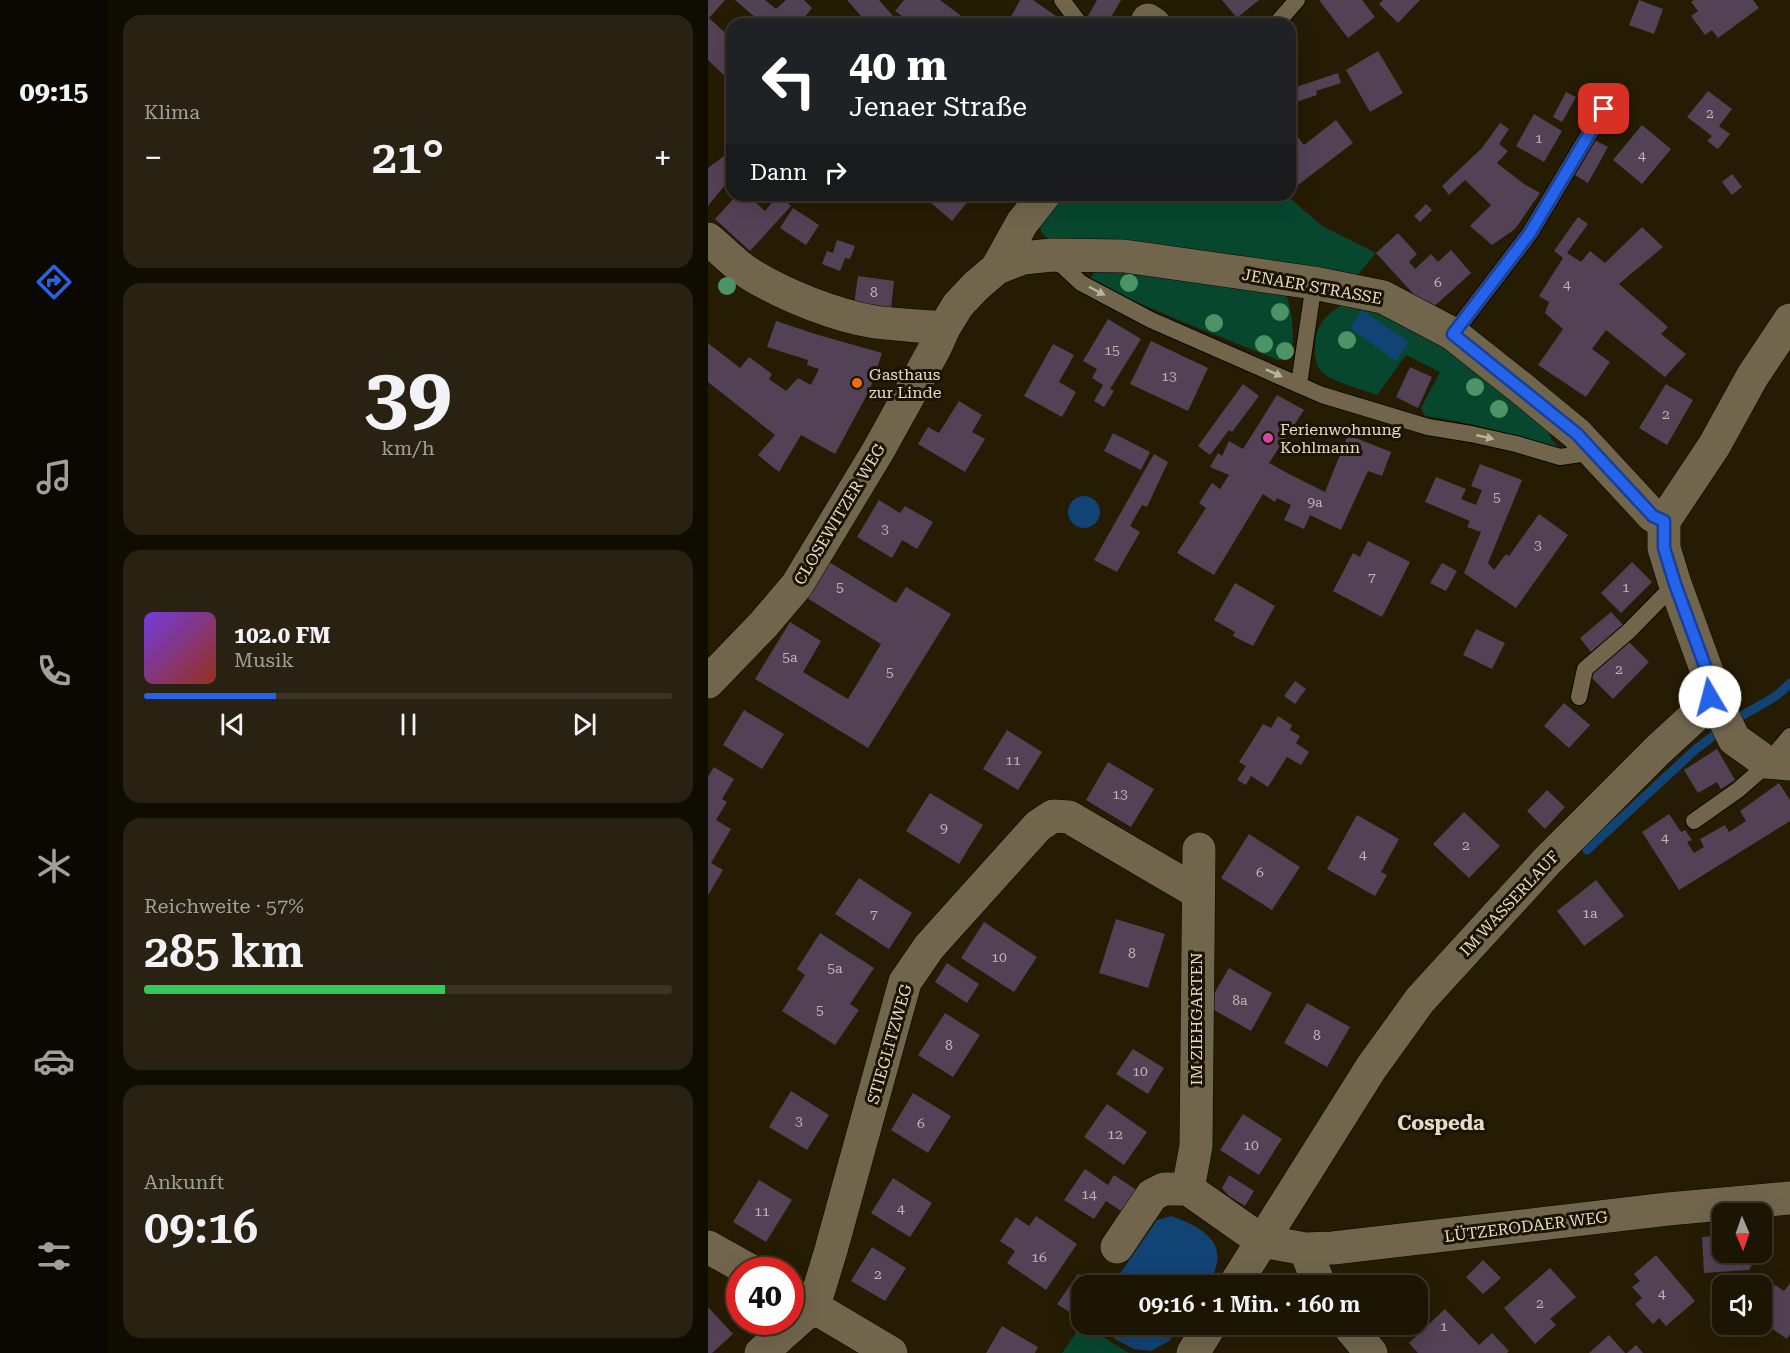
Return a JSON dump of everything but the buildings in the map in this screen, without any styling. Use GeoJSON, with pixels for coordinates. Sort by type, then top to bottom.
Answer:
{"type":"FeatureCollection","features":[{"type":"Feature","properties":{"kind":"street"},"geometry":{"type":"LineString","coordinates":[[997,268],[1022,223],[1039,201]]}},
{"type":"Feature","properties":{"kind":"street"},"geometry":{"type":"LineString","coordinates":[[708,239],[748,273],[800,299],[872,322],[944,328]]}},
{"type":"Feature","properties":{"kind":"street","name":"JENAER STRASSE"},"geometry":{"type":"LineString","coordinates":[[944,328],[964,299],[997,268],[1023,258],[1052,255],[1124,256],[1314,283],[1383,297],[1453,334],[1577,434],[1653,516],[1664,521]]}},
{"type":"Feature","properties":{"kind":"street"},"geometry":{"type":"LineString","coordinates":[[1778,763],[1722,717],[1664,548],[1664,521],[1714,446],[1752,376],[1790,320]]}},
{"type":"Feature","properties":{"kind":"street","name":"CLOSEWITZER WEG"},"geometry":{"type":"LineString","coordinates":[[708,682],[763,625],[797,585],[884,441],[944,328]]}},
{"type":"Feature","properties":{"kind":"street","name":"IM WASSERLAUF"},"geometry":{"type":"LineString","coordinates":[[1241,1275],[1371,1068],[1420,1000],[1547,861],[1696,715],[1722,717]]}},
{"type":"Feature","properties":{"kind":"street","name":"STIEGLITZWEG"},"geometry":{"type":"LineString","coordinates":[[804,1297],[831,1251],[905,982],[929,947],[1038,826],[1053,816],[1069,817],[1197,892]]}},
{"type":"Feature","properties":{"kind":"street","name":"IM ZIEHGARTEN"},"geometry":{"type":"LineString","coordinates":[[1188,1189],[1196,1146],[1199,849]]}},
{"type":"Feature","properties":{"kind":"street"},"geometry":{"type":"LineString","coordinates":[[1118,1247],[1152,1195],[1164,1189],[1188,1189],[1262,1241]]}},
{"type":"Feature","properties":{"kind":"street","name":"LÜTZERODAER WEG"},"geometry":{"type":"LineString","coordinates":[[1262,1241],[1305,1249],[1333,1248],[1668,1209],[1790,1198]]}},
{"type":"Feature","properties":{"kind":"street"},"geometry":{"type":"LineString","coordinates":[[708,1247],[726,1257]]}},
{"type":"Feature","properties":{"kind":"street"},"geometry":{"type":"LineString","coordinates":[[1305,1249],[1316,1275]]}},
{"type":"Feature","properties":{"kind":"street"},"geometry":{"type":"LineString","coordinates":[[804,1301],[891,1353]]}},
{"type":"Feature","properties":{"kind":"street","name":"STIEGLITZWEG"},"geometry":{"type":"LineString","coordinates":[[761,1353],[775,1335]]}},
{"type":"Feature","properties":{"kind":"street"},"geometry":{"type":"LineString","coordinates":[[1193,1353],[1204,1335]]}},
{"type":"Feature","properties":{"kind":"street"},"geometry":{"type":"LineString","coordinates":[[1356,1335],[1371,1353]]}},
{"type":"Feature","properties":{"kind":"lane"},"geometry":{"type":"LineString","coordinates":[[1062,0],[1076,18]]}},
{"type":"Feature","properties":{"kind":"lane"},"geometry":{"type":"LineString","coordinates":[[1281,18],[1297,0]]}},
{"type":"Feature","properties":{"kind":"lane"},"geometry":{"type":"LineString","coordinates":[[1453,334],[1530,233],[1604,109]]}},
{"type":"Feature","properties":{"kind":"lane"},"geometry":{"type":"LineString","coordinates":[[1052,255],[1081,283],[1151,320],[1322,395],[1428,427],[1472,434],[1560,457],[1594,452]]}},
{"type":"Feature","properties":{"kind":"lane"},"geometry":{"type":"LineString","coordinates":[[1299,384],[1314,283]]}},
{"type":"Feature","properties":{"kind":"lane"},"geometry":{"type":"LineString","coordinates":[[1579,697],[1585,669],[1629,631],[1675,584]]}},
{"type":"Feature","properties":{"kind":"lane"},"geometry":{"type":"LineString","coordinates":[[1694,821],[1738,790],[1762,769],[1778,763],[1790,736]]}},
{"type":"Feature","properties":{"kind":"green space"},"geometry":{"type":"Polygon","coordinates":[[[1053,201],[1293,201],[1322,226],[1376,253],[1355,278],[1054,242],[1044,235],[1040,227],[1043,212],[1053,201]]]}},
{"type":"Feature","properties":{"kind":"green space"},"geometry":{"type":"Polygon","coordinates":[[[1096,270],[1127,271],[1286,294],[1292,326],[1290,358],[1278,360],[1095,284],[1091,277],[1096,270]]]}},
{"type":"Feature","properties":{"kind":"green space"},"geometry":{"type":"Polygon","coordinates":[[[1342,305],[1374,308],[1429,337],[1548,428],[1551,439],[1562,451],[1494,430],[1425,416],[1421,408],[1440,372],[1406,355],[1377,395],[1325,375],[1319,369],[1316,361],[1315,342],[1321,323],[1342,305]]]}},
{"type":"Feature","properties":{"kind":"green space"},"geometry":{"type":"Polygon","coordinates":[[[1074,1335],[1099,1335],[1129,1353],[1062,1353],[1074,1335]]]}},
{"type":"Feature","properties":{"kind":"water"},"geometry":{"type":"Polygon","coordinates":[[[1362,310],[1409,342],[1396,361],[1350,328],[1362,310]]]}},
{"type":"Feature","properties":{"kind":"water"},"geometry":{"type":"Polygon","coordinates":[[[1084,496],[1096,500],[1100,512],[1096,524],[1084,528],[1072,524],[1068,512],[1072,500],[1084,496]]]}},
{"type":"Feature","properties":{"kind":"water"},"geometry":{"type":"Polygon","coordinates":[[[1171,1216],[1205,1233],[1217,1250],[1217,1260],[1212,1275],[1119,1275],[1157,1220],[1171,1216]]]}},
{"type":"Feature","properties":{"kind":"water"},"geometry":{"type":"Polygon","coordinates":[[[1112,1335],[1173,1335],[1169,1341],[1151,1351],[1134,1349],[1112,1335]]]}},
{"type":"Feature","properties":{"kind":"waterway"},"geometry":{"type":"LineString","coordinates":[[1587,850],[1696,749],[1737,719],[1774,697],[1790,683]]}},
{"type":"Feature","properties":{"kind":"place","name":"Gasthaus zur Linde"},"geometry":{"type":"Point","coordinates":[857,383]}},
{"type":"Feature","properties":{"kind":"place","name":"Ferienwohnung Kohlmann"},"geometry":{"type":"Point","coordinates":[1268,438]}},
{"type":"Feature","properties":{"kind":"district","name":"Cospeda"},"geometry":{"type":"Point","coordinates":[1441,1123]}},
{"type":"Feature","properties":{"kind":"route"},"geometry":{"type":"LineString","coordinates":[[1604,109],[1530,233],[1453,334],[1577,434],[1653,516],[1664,521],[1664,548],[1709,677],[1710,697]]}}]}
